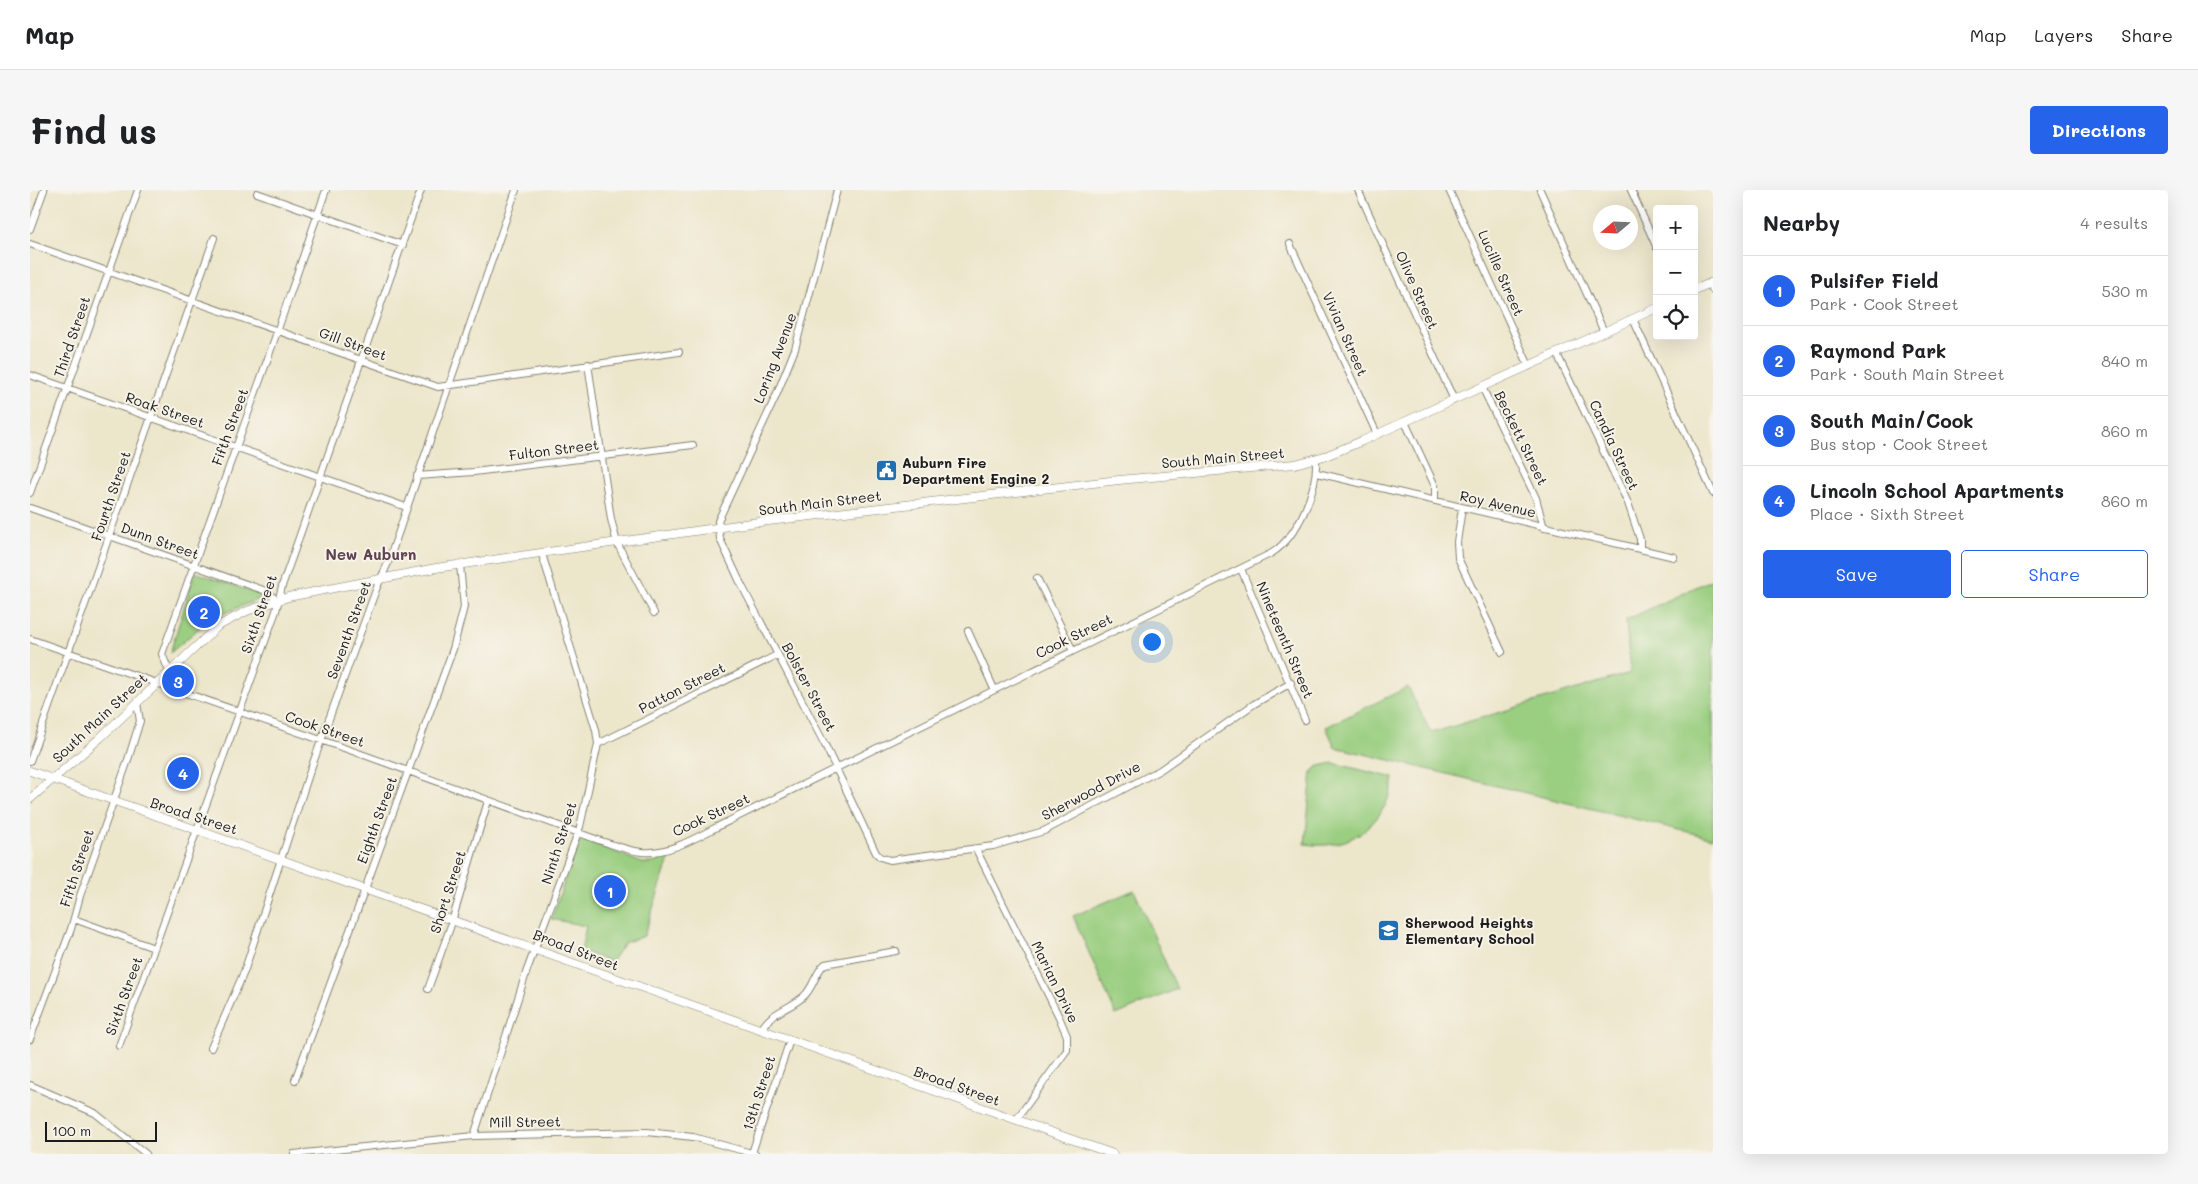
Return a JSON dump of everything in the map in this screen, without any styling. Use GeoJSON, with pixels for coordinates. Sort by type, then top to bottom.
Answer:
{"type":"FeatureCollection","features":[{"type":"Feature","properties":{"kind":"street"},"geometry":{"type":"LineString","coordinates":[[30,229],[44,190]]}},
{"type":"Feature","properties":{"kind":"street","name":"Third Street"},"geometry":{"type":"LineString","coordinates":[[30,493],[138,190]]}},
{"type":"Feature","properties":{"kind":"street","name":"Fifth Street"},"geometry":{"type":"LineString","coordinates":[[169,671],[162,654],[326,190]]}},
{"type":"Feature","properties":{"kind":"street","name":"Sixth Street"},"geometry":{"type":"LineString","coordinates":[[119,1046],[278,601],[421,190]]}},
{"type":"Feature","properties":{"kind":"street","name":"Seventh Street"},"geometry":{"type":"LineString","coordinates":[[211,1048],[244,972],[280,859],[388,564],[516,190]]}},
{"type":"Feature","properties":{"kind":"street","name":"Loring Avenue"},"geometry":{"type":"LineString","coordinates":[[717,528],[718,521],[776,396],[795,349],[837,190]]}},
{"type":"Feature","properties":{"kind":"street","name":"Olive Street"},"geometry":{"type":"LineString","coordinates":[[1358,190],[1454,400]]}},
{"type":"Feature","properties":{"kind":"street","name":"Lucille Street"},"geometry":{"type":"LineString","coordinates":[[1449,190],[1529,366]]}},
{"type":"Feature","properties":{"kind":"street"},"geometry":{"type":"LineString","coordinates":[[1540,190],[1604,332]]}},
{"type":"Feature","properties":{"kind":"street"},"geometry":{"type":"LineString","coordinates":[[1631,190],[1653,239]]}},
{"type":"Feature","properties":{"kind":"street"},"geometry":{"type":"LineString","coordinates":[[257,193],[403,245]]}},
{"type":"Feature","properties":{"kind":"street","name":"Fourth Street"},"geometry":{"type":"LineString","coordinates":[[30,761],[214,238]]}},
{"type":"Feature","properties":{"kind":"street","name":"Gill Street"},"geometry":{"type":"LineString","coordinates":[[30,244],[433,386],[443,387],[678,352]]}},
{"type":"Feature","properties":{"kind":"street","name":"Vivian Street"},"geometry":{"type":"LineString","coordinates":[[1290,244],[1377,434]]}},
{"type":"Feature","properties":{"kind":"street"},"geometry":{"type":"LineString","coordinates":[[1698,288],[1711,282],[1713,291]]}},
{"type":"Feature","properties":{"kind":"street","name":"South Main Street"},"geometry":{"type":"LineString","coordinates":[[30,798],[137,703],[169,671],[224,622],[247,611],[307,592],[460,565],[717,528],[1120,480],[1260,468],[1316,458],[1405,422],[1653,310]]}},
{"type":"Feature","properties":{"kind":"street"},"geometry":{"type":"LineString","coordinates":[[1633,319],[1713,493]]}},
{"type":"Feature","properties":{"kind":"street","name":"Candia Street"},"geometry":{"type":"LineString","coordinates":[[1557,354],[1624,494],[1637,529],[1640,549]]}},
{"type":"Feature","properties":{"kind":"street"},"geometry":{"type":"LineString","coordinates":[[588,364],[611,519],[618,543],[654,613]]}},
{"type":"Feature","properties":{"kind":"street","name":"Roak Street"},"geometry":{"type":"LineString","coordinates":[[30,375],[68,387],[151,419],[320,479],[406,507]]}},
{"type":"Feature","properties":{"kind":"street","name":"Beckett Street"},"geometry":{"type":"LineString","coordinates":[[1482,387],[1536,498],[1544,528]]}},
{"type":"Feature","properties":{"kind":"street"},"geometry":{"type":"LineString","coordinates":[[1405,422],[1435,486],[1435,501]]}},
{"type":"Feature","properties":{"kind":"street","name":"Fulton Street"},"geometry":{"type":"LineString","coordinates":[[417,476],[474,472],[693,445]]}},
{"type":"Feature","properties":{"kind":"street","name":"Cook Street"},"geometry":{"type":"LineString","coordinates":[[30,639],[579,833],[641,852],[662,850],[722,824],[1073,650],[1241,570],[1272,553],[1289,539],[1302,517],[1317,473],[1316,458]]}},
{"type":"Feature","properties":{"kind":"street","name":"Roy Avenue"},"geometry":{"type":"LineString","coordinates":[[1317,473],[1544,528],[1674,557]]}},
{"type":"Feature","properties":{"kind":"street","name":"Dunn Street"},"geometry":{"type":"LineString","coordinates":[[30,508],[266,591],[278,601]]}},
{"type":"Feature","properties":{"kind":"street"},"geometry":{"type":"LineString","coordinates":[[1462,508],[1457,542],[1458,558],[1502,652]]}},
{"type":"Feature","properties":{"kind":"street","name":"Bolster Street"},"geometry":{"type":"LineString","coordinates":[[717,528],[720,539],[741,584],[835,768],[869,841],[880,858]]}},
{"type":"Feature","properties":{"kind":"street","name":"Ninth Street"},"geometry":{"type":"LineString","coordinates":[[474,1136],[535,948],[579,833],[598,744],[596,730],[542,554]]}},
{"type":"Feature","properties":{"kind":"street","name":"Eighth Street"},"geometry":{"type":"LineString","coordinates":[[295,1080],[407,772],[428,720],[462,619],[464,600],[460,565]]}},
{"type":"Feature","properties":{"kind":"street","name":"Nineteenth Street"},"geometry":{"type":"LineString","coordinates":[[1241,570],[1305,720]]}},
{"type":"Feature","properties":{"kind":"street"},"geometry":{"type":"LineString","coordinates":[[1037,578],[1073,650]]}},
{"type":"Feature","properties":{"kind":"street"},"geometry":{"type":"LineString","coordinates":[[968,631],[994,689]]}},
{"type":"Feature","properties":{"kind":"street","name":"Patton Street"},"geometry":{"type":"LineString","coordinates":[[598,744],[778,655]]}},
{"type":"Feature","properties":{"kind":"street","name":"Sherwood Drive"},"geometry":{"type":"LineString","coordinates":[[880,858],[890,860],[976,849],[1029,837],[1160,770],[1254,704],[1290,683]]}},
{"type":"Feature","properties":{"kind":"street","name":"Fifth Street"},"geometry":{"type":"LineString","coordinates":[[30,1039],[74,920],[140,721],[137,703]]}},
{"type":"Feature","properties":{"kind":"street","name":"Broad Street"},"geometry":{"type":"LineString","coordinates":[[30,771],[366,888],[1113,1154]]}},
{"type":"Feature","properties":{"kind":"street","name":"Short Street"},"geometry":{"type":"LineString","coordinates":[[428,989],[452,920],[488,801]]}},
{"type":"Feature","properties":{"kind":"street","name":"Marian Drive"},"geometry":{"type":"LineString","coordinates":[[976,849],[1059,1017],[1068,1040],[1064,1056],[1016,1120]]}},
{"type":"Feature","properties":{"kind":"street"},"geometry":{"type":"LineString","coordinates":[[74,920],[154,948]]}},
{"type":"Feature","properties":{"kind":"street"},"geometry":{"type":"LineString","coordinates":[[761,1030],[772,1015],[797,1001],[808,992],[825,964],[896,951]]}},
{"type":"Feature","properties":{"kind":"street","name":"13th Street"},"geometry":{"type":"LineString","coordinates":[[754,1154],[790,1040]]}},
{"type":"Feature","properties":{"kind":"street"},"geometry":{"type":"LineString","coordinates":[[30,1085],[95,1113],[146,1154]]}},
{"type":"Feature","properties":{"kind":"street","name":"Mill Street"},"geometry":{"type":"LineString","coordinates":[[294,1154],[474,1136],[647,1132],[693,1137],[754,1154]]}},
{"type":"Feature","properties":{"kind":"green space"},"geometry":{"type":"Polygon","coordinates":[[[195,572],[261,595],[259,599],[210,619],[170,653],[195,572]]]}},
{"type":"Feature","properties":{"kind":"green space"},"geometry":{"type":"Polygon","coordinates":[[[1713,579],[1713,838],[1335,747],[1326,727],[1408,687],[1431,733],[1630,673],[1626,620],[1713,579]]]}},
{"type":"Feature","properties":{"kind":"green space"},"geometry":{"type":"Polygon","coordinates":[[[1333,763],[1394,778],[1390,794],[1384,808],[1364,831],[1352,838],[1337,843],[1322,845],[1305,844],[1312,771],[1319,766],[1333,763]]]}},
{"type":"Feature","properties":{"kind":"green space"},"geometry":{"type":"Polygon","coordinates":[[[584,839],[642,863],[653,863],[670,856],[644,936],[624,943],[611,962],[581,951],[586,926],[551,919],[578,843],[584,839]]]}},
{"type":"Feature","properties":{"kind":"green space"},"geometry":{"type":"Polygon","coordinates":[[[1134,890],[1177,989],[1116,1015],[1073,916],[1134,890]]]}},
{"type":"Feature","properties":{"kind":"place","name":"Auburn Fire Department Engine 2"},"geometry":{"type":"Point","coordinates":[886,471]}},
{"type":"Feature","properties":{"kind":"place","name":"Raymond Park"},"geometry":{"type":"Point","coordinates":[204,612]}},
{"type":"Feature","properties":{"kind":"place","name":"South Main/Cook"},"geometry":{"type":"Point","coordinates":[178,681]}},
{"type":"Feature","properties":{"kind":"place","name":"Lincoln School Apartments"},"geometry":{"type":"Point","coordinates":[183,773]}},
{"type":"Feature","properties":{"kind":"place","name":"Pulsifer Field"},"geometry":{"type":"Point","coordinates":[610,891]}},
{"type":"Feature","properties":{"kind":"place","name":"Sherwood Heights Elementary School"},"geometry":{"type":"Point","coordinates":[1389,931]}},
{"type":"Feature","properties":{"kind":"district","name":"New Auburn"},"geometry":{"type":"Point","coordinates":[371,555]}}]}
